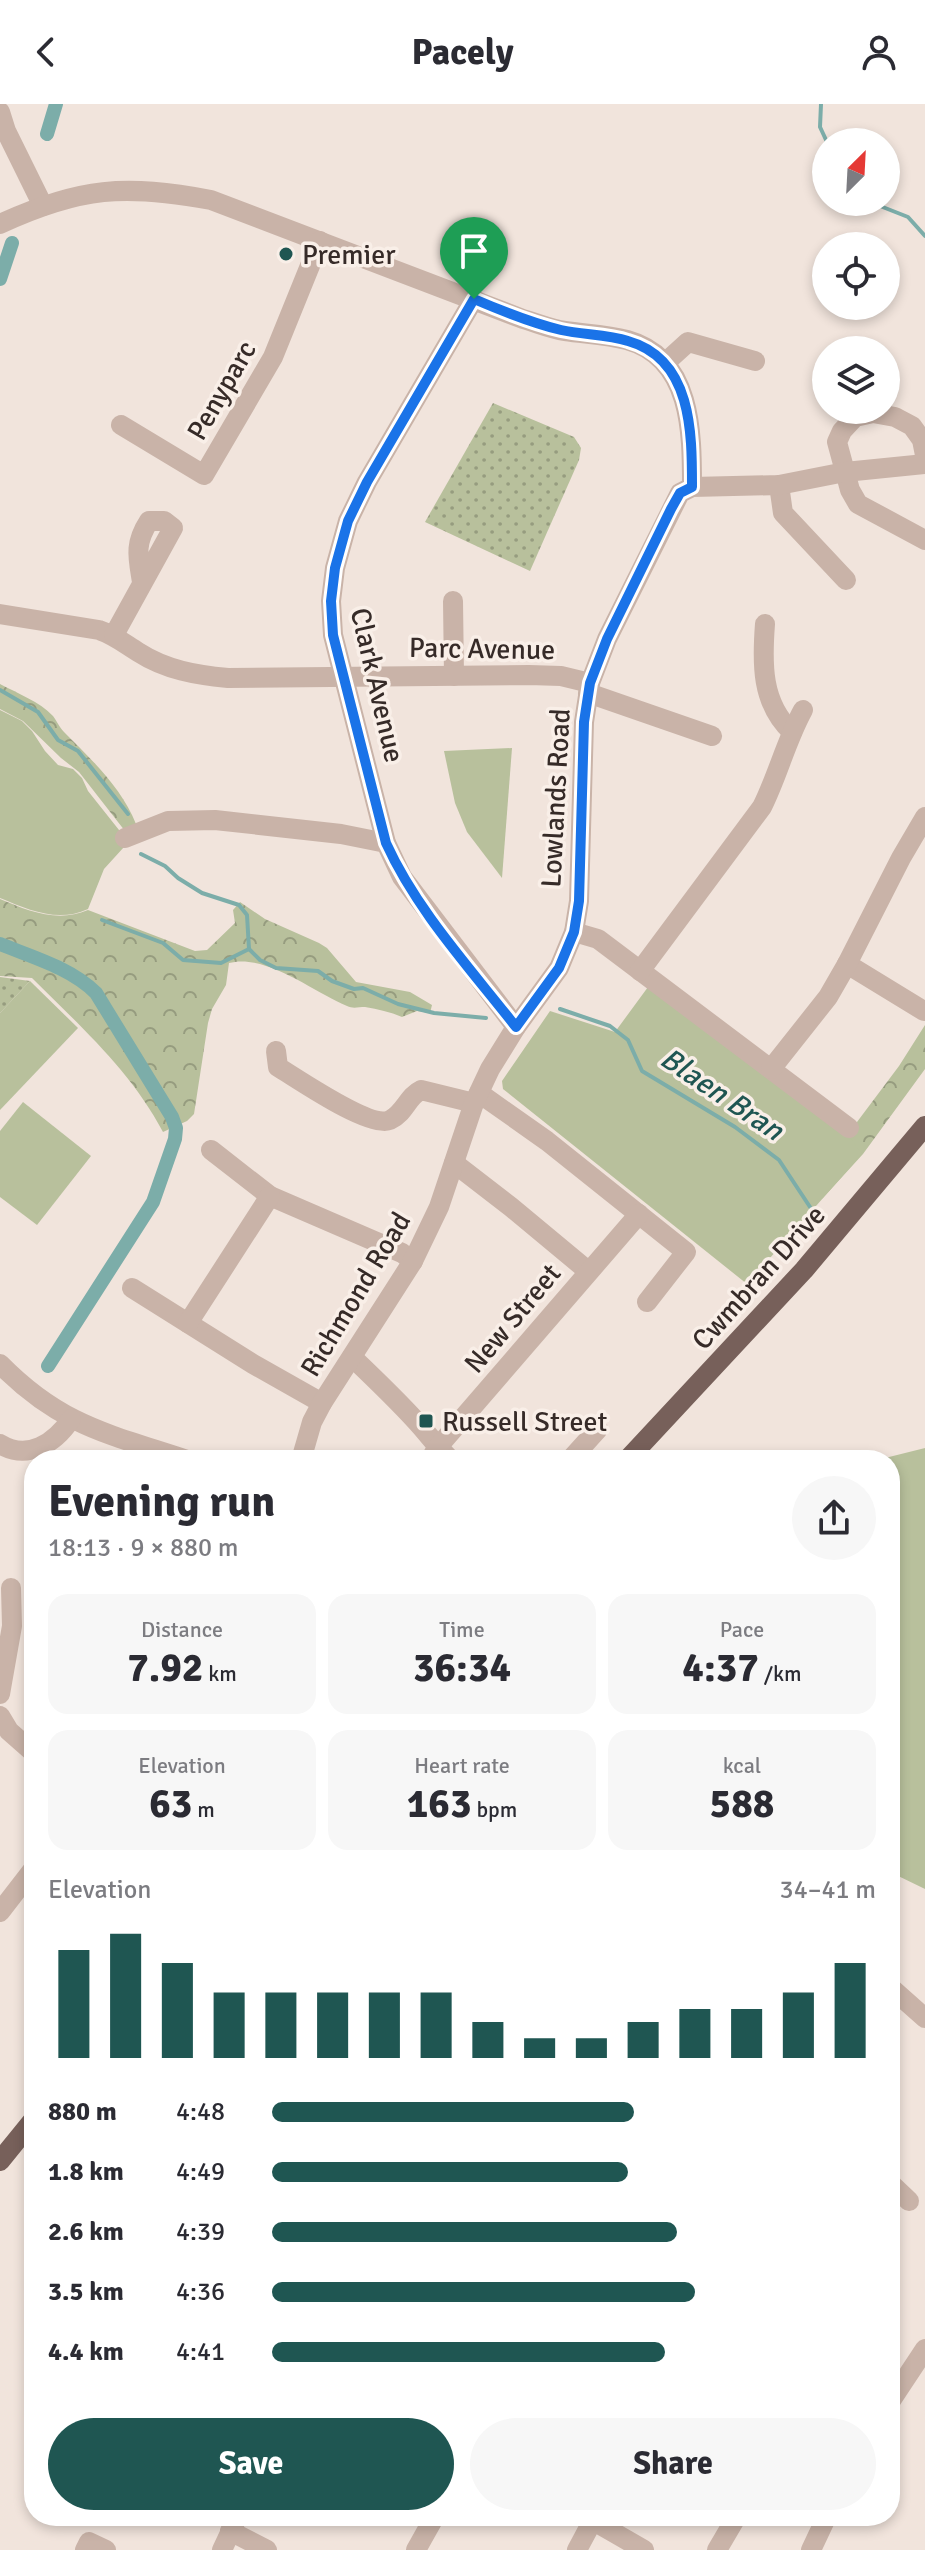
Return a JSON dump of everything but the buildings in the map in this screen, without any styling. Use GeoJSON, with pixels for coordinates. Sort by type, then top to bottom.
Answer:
{"type":"FeatureCollection","features":[{"type":"Feature","properties":{"kind":"main road","name":"Cwmbran Drive"},"geometry":{"type":"LineString","coordinates":[[636,1450],[804,1270],[925,1126]]}},
{"type":"Feature","properties":{"kind":"main road"},"geometry":{"type":"LineString","coordinates":[[0,2161],[24,2131]]}},
{"type":"Feature","properties":{"kind":"street"},"geometry":{"type":"LineString","coordinates":[[0,112],[6,131],[43,206]]}},
{"type":"Feature","properties":{"kind":"street"},"geometry":{"type":"LineString","coordinates":[[0,224],[61,199],[98,191],[169,192],[211,200],[523,319],[562,331],[629,341],[647,348],[666,362],[682,388],[691,432],[692,487],[779,485],[845,472],[925,464]]}},
{"type":"Feature","properties":{"kind":"street","name":"Penyparc"},"geometry":{"type":"LineString","coordinates":[[121,425],[204,475],[273,357],[320,241]]}},
{"type":"Feature","properties":{"kind":"street","name":"Clark Avenue"},"geometry":{"type":"LineString","coordinates":[[474,299],[367,482],[348,521],[335,568],[331,601],[333,635],[342,676],[386,843],[402,877],[516,1027]]}},
{"type":"Feature","properties":{"kind":"street"},"geometry":{"type":"LineString","coordinates":[[666,362],[688,342],[755,361]]}},
{"type":"Feature","properties":{"kind":"street"},"geometry":{"type":"LineString","coordinates":[[925,455],[922,440],[912,426],[895,417],[873,413],[855,417],[837,442],[850,490],[858,504],[925,540]]}},
{"type":"Feature","properties":{"kind":"street"},"geometry":{"type":"LineString","coordinates":[[779,485],[783,513],[846,580]]}},
{"type":"Feature","properties":{"kind":"street","name":"Lowlands Road"},"geometry":{"type":"LineString","coordinates":[[516,1027],[559,968],[574,932],[579,901],[584,722],[589,688],[607,639],[671,509],[680,493],[692,487]]}},
{"type":"Feature","properties":{"kind":"street"},"geometry":{"type":"LineString","coordinates":[[114,635],[142,582]]}},
{"type":"Feature","properties":{"kind":"street"},"geometry":{"type":"LineString","coordinates":[[453,601],[454,676]]}},
{"type":"Feature","properties":{"kind":"street","name":"Parc Avenue"},"geometry":{"type":"LineString","coordinates":[[0,614],[99,630],[114,635],[140,653],[174,670],[201,676],[561,676],[712,736]]}},
{"type":"Feature","properties":{"kind":"street"},"geometry":{"type":"LineString","coordinates":[[765,624],[763,663],[772,708],[792,732]]}},
{"type":"Feature","properties":{"kind":"street"},"geometry":{"type":"LineString","coordinates":[[640,971],[762,807],[803,710]]}},
{"type":"Feature","properties":{"kind":"street"},"geometry":{"type":"LineString","coordinates":[[771,1069],[828,997],[918,842],[925,817]]}},
{"type":"Feature","properties":{"kind":"street"},"geometry":{"type":"LineString","coordinates":[[125,838],[168,821],[215,820],[341,834],[386,843]]}},
{"type":"Feature","properties":{"kind":"street"},"geometry":{"type":"LineString","coordinates":[[574,932],[598,939],[849,1128]]}},
{"type":"Feature","properties":{"kind":"street"},"geometry":{"type":"LineString","coordinates":[[847,964],[924,1011]]}},
{"type":"Feature","properties":{"kind":"street","name":"Richmond Road"},"geometry":{"type":"LineString","coordinates":[[304,1450],[312,1422],[322,1403],[413,1261],[439,1207],[476,1098],[516,1027]]}},
{"type":"Feature","properties":{"kind":"street"},"geometry":{"type":"LineString","coordinates":[[276,1051],[278,1067],[371,1120],[384,1122],[394,1119],[413,1094],[421,1090],[476,1098],[547,1141],[686,1252],[647,1302]]}},
{"type":"Feature","properties":{"kind":"street"},"geometry":{"type":"LineString","coordinates":[[211,1150],[270,1196],[402,1253],[413,1261]]}},
{"type":"Feature","properties":{"kind":"street"},"geometry":{"type":"LineString","coordinates":[[454,1163],[588,1271]]}},
{"type":"Feature","properties":{"kind":"street"},"geometry":{"type":"LineString","coordinates":[[188,1323],[270,1196]]}},
{"type":"Feature","properties":{"kind":"street","name":"New Street"},"geometry":{"type":"LineString","coordinates":[[444,1450],[588,1271],[639,1214]]}},
{"type":"Feature","properties":{"kind":"street"},"geometry":{"type":"LineString","coordinates":[[132,1288],[322,1403]]}},
{"type":"Feature","properties":{"kind":"street"},"geometry":{"type":"LineString","coordinates":[[352,1357],[431,1437],[436,1450]]}},
{"type":"Feature","properties":{"kind":"street"},"geometry":{"type":"LineString","coordinates":[[0,1364],[26,1389],[71,1419],[110,1436],[155,1450]]}},
{"type":"Feature","properties":{"kind":"street"},"geometry":{"type":"LineString","coordinates":[[27,1450],[39,1448],[57,1437],[71,1419]]}},
{"type":"Feature","properties":{"kind":"street"},"geometry":{"type":"LineString","coordinates":[[579,1450],[598,1429]]}},
{"type":"Feature","properties":{"kind":"street"},"geometry":{"type":"LineString","coordinates":[[0,1444],[24,1450]]}},
{"type":"Feature","properties":{"kind":"street"},"geometry":{"type":"LineString","coordinates":[[0,1694],[12,1626],[11,1588]]}},
{"type":"Feature","properties":{"kind":"street"},"geometry":{"type":"LineString","coordinates":[[0,1716],[9,1731],[24,1744]]}},
{"type":"Feature","properties":{"kind":"street"},"geometry":{"type":"LineString","coordinates":[[0,1912],[24,1881]]}},
{"type":"Feature","properties":{"kind":"street"},"geometry":{"type":"LineString","coordinates":[[900,1996],[925,2018]]}},
{"type":"Feature","properties":{"kind":"street"},"geometry":{"type":"LineString","coordinates":[[900,2192],[909,2201]]}},
{"type":"Feature","properties":{"kind":"street"},"geometry":{"type":"LineString","coordinates":[[900,2387],[925,2349]]}},
{"type":"Feature","properties":{"kind":"street"},"geometry":{"type":"LineString","coordinates":[[416,2550],[429,2526]]}},
{"type":"Feature","properties":{"kind":"street"},"geometry":{"type":"LineString","coordinates":[[577,2550],[586,2526]]}},
{"type":"Feature","properties":{"kind":"street"},"geometry":{"type":"LineString","coordinates":[[603,2526],[644,2550]]}},
{"type":"Feature","properties":{"kind":"street"},"geometry":{"type":"LineString","coordinates":[[717,2550],[731,2526]]}},
{"type":"Feature","properties":{"kind":"street"},"geometry":{"type":"LineString","coordinates":[[811,2550],[822,2526]]}},
{"type":"Feature","properties":{"kind":"street"},"geometry":{"type":"LineString","coordinates":[[230,2532],[267,2550]]}},
{"type":"Feature","properties":{"kind":"street"},"geometry":{"type":"LineString","coordinates":[[85,2550],[89,2542],[106,2550]]}},
{"type":"Feature","properties":{"kind":"green space"},"geometry":{"type":"Polygon","coordinates":[[[493,403],[574,437],[581,448],[579,460],[530,571],[425,522],[493,403]]]}},
{"type":"Feature","properties":{"kind":"green space"},"geometry":{"type":"Polygon","coordinates":[[[0,684],[35,702],[53,716],[62,730],[114,786],[136,824],[125,831],[79,772],[23,721],[0,709],[0,684]]]}},
{"type":"Feature","properties":{"kind":"green space"},"geometry":{"type":"Polygon","coordinates":[[[0,710],[22,721],[58,765],[73,769],[82,778],[88,791],[119,830],[124,847],[104,869],[88,909],[55,915],[0,898],[0,710]]]}},
{"type":"Feature","properties":{"kind":"green space"},"geometry":{"type":"Polygon","coordinates":[[[512,748],[502,878],[467,832],[455,803],[444,751],[512,748]]]}},
{"type":"Feature","properties":{"kind":"green space"},"geometry":{"type":"Polygon","coordinates":[[[0,899],[32,911],[54,915],[88,910],[195,951],[207,950],[235,923],[233,910],[240,902],[265,919],[327,948],[356,982],[410,992],[432,1005],[430,1013],[417,1011],[402,1017],[365,1007],[353,1008],[273,969],[243,961],[229,963],[226,985],[208,1023],[194,1114],[187,1121],[163,1132],[120,1069],[32,978],[0,976],[0,899]]]}},
{"type":"Feature","properties":{"kind":"green space"},"geometry":{"type":"Polygon","coordinates":[[[0,977],[30,981],[0,1013],[0,977]]]}},
{"type":"Feature","properties":{"kind":"green space"},"geometry":{"type":"Polygon","coordinates":[[[30,981],[78,1028],[0,1110],[0,1013],[30,981]]]}},
{"type":"Feature","properties":{"kind":"green space"},"geometry":{"type":"Polygon","coordinates":[[[648,987],[848,1135],[862,1154],[747,1284],[503,1089],[502,1081],[550,1011],[615,1032],[648,987]]]}},
{"type":"Feature","properties":{"kind":"green space"},"geometry":{"type":"Polygon","coordinates":[[[925,1025],[925,1069],[863,1154],[822,1199],[848,1134],[899,1066],[925,1025]]]}},
{"type":"Feature","properties":{"kind":"green space"},"geometry":{"type":"Polygon","coordinates":[[[23,1102],[91,1156],[37,1225],[0,1197],[0,1131],[23,1102]]]}},
{"type":"Feature","properties":{"kind":"green space"},"geometry":{"type":"Polygon","coordinates":[[[925,1448],[925,1889],[900,1877],[900,1454],[925,1448]]]}},
{"type":"Feature","properties":{"kind":"waterway"},"geometry":{"type":"LineString","coordinates":[[47,134],[56,104]]}},
{"type":"Feature","properties":{"kind":"waterway"},"geometry":{"type":"LineString","coordinates":[[820,128],[821,104]]}},
{"type":"Feature","properties":{"kind":"waterway"},"geometry":{"type":"LineString","coordinates":[[900,214],[908,217],[925,236]]}},
{"type":"Feature","properties":{"kind":"waterway"},"geometry":{"type":"LineString","coordinates":[[0,279],[12,243]]}},
{"type":"Feature","properties":{"kind":"waterway","name":"Blaen Bran"},"geometry":{"type":"LineString","coordinates":[[0,690],[38,712],[58,740],[78,751],[128,814]]}},
{"type":"Feature","properties":{"kind":"waterway","name":"Blaen Bran"},"geometry":{"type":"LineString","coordinates":[[141,854],[165,866],[202,893],[239,905],[247,915],[249,949],[260,960],[276,968],[318,971],[332,981],[354,989],[363,988],[398,1004],[434,1013],[486,1018]]}},
{"type":"Feature","properties":{"kind":"waterway"},"geometry":{"type":"LineString","coordinates":[[102,920],[163,943],[183,960],[221,963],[249,949]]}},
{"type":"Feature","properties":{"kind":"waterway"},"geometry":{"type":"LineString","coordinates":[[0,944],[63,970],[96,993],[176,1128],[153,1202],[48,1366]]}},
{"type":"Feature","properties":{"kind":"waterway","name":"Blaen Bran"},"geometry":{"type":"LineString","coordinates":[[560,1009],[610,1026],[628,1040],[642,1071],[735,1127],[779,1160],[810,1207]]}},
{"type":"Feature","properties":{"kind":"place","name":"Premier"},"geometry":{"type":"Point","coordinates":[286,254]}},
{"type":"Feature","properties":{"kind":"place","name":"Russell Street"},"geometry":{"type":"Point","coordinates":[426,1421]}},
{"type":"Feature","properties":{"kind":"route"},"geometry":{"type":"LineString","coordinates":[[474,299],[562,331],[602,335],[647,348],[666,362],[682,388],[691,432],[692,487],[680,493],[671,509],[607,639],[590,683],[584,722],[579,901],[574,932],[559,968],[516,1027],[402,877],[386,843],[342,676],[333,635],[331,601],[335,568],[348,521],[367,482],[474,299]]}}]}
